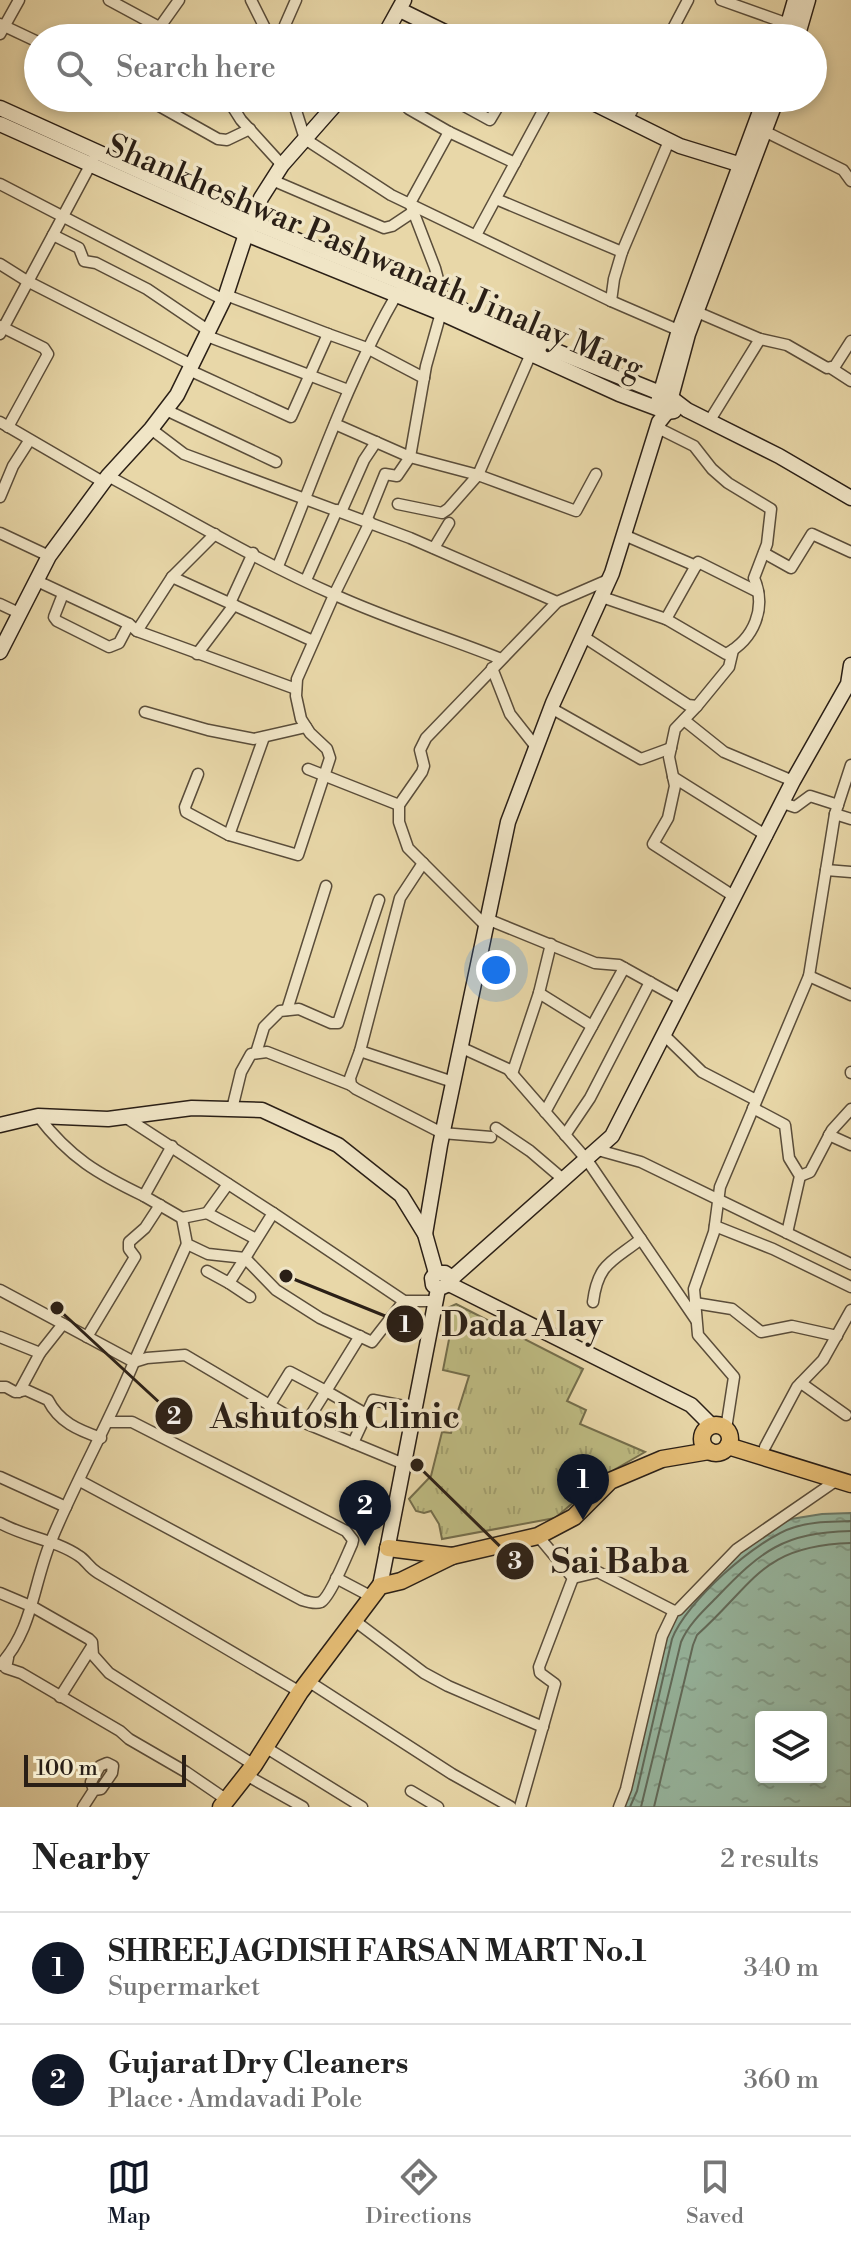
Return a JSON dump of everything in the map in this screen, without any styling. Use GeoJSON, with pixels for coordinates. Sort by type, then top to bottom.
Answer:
{"type":"FeatureCollection","features":[{"type":"Feature","properties":{"kind":"main road"},"geometry":{"type":"LineString","coordinates":[[709,1451],[702,1440],[705,1431],[765,1447],[846,1479]]}},
{"type":"Feature","properties":{"kind":"main road"},"geometry":{"type":"LineString","coordinates":[[224,1804],[250,1770],[304,1686],[376,1591],[452,1556],[538,1536],[574,1517],[610,1481],[662,1459],[709,1451],[717,1453],[724,1434]]}},
{"type":"Feature","properties":{"kind":"main road"},"geometry":{"type":"LineString","coordinates":[[724,1434],[846,1479]]}},
{"type":"Feature","properties":{"kind":"main road"},"geometry":{"type":"LineString","coordinates":[[388,1548],[452,1556]]}},
{"type":"Feature","properties":{"kind":"street"},"geometry":{"type":"LineString","coordinates":[[19,0],[1,28],[24,37]]}},
{"type":"Feature","properties":{"kind":"street"},"geometry":{"type":"LineString","coordinates":[[109,0],[153,24]]}},
{"type":"Feature","properties":{"kind":"street"},"geometry":{"type":"LineString","coordinates":[[161,24],[179,0]]}},
{"type":"Feature","properties":{"kind":"street"},"geometry":{"type":"LineString","coordinates":[[251,0],[263,24]]}},
{"type":"Feature","properties":{"kind":"street"},"geometry":{"type":"LineString","coordinates":[[285,24],[296,0]]}},
{"type":"Feature","properties":{"kind":"street"},"geometry":{"type":"LineString","coordinates":[[675,24],[688,0]]}},
{"type":"Feature","properties":{"kind":"street"},"geometry":{"type":"LineString","coordinates":[[721,0],[774,24]]}},
{"type":"Feature","properties":{"kind":"street"},"geometry":{"type":"LineString","coordinates":[[793,24],[795,0]]}},
{"type":"Feature","properties":{"kind":"street"},"geometry":{"type":"LineString","coordinates":[[796,24],[808,0]]}},
{"type":"Feature","properties":{"kind":"street"},"geometry":{"type":"LineString","coordinates":[[391,24],[402,5],[430,24]]}},
{"type":"Feature","properties":{"kind":"street"},"geometry":{"type":"LineString","coordinates":[[0,108],[94,159],[249,228],[400,288],[662,410],[712,469],[728,483],[771,509],[764,553],[754,578],[758,592],[756,626],[726,654],[666,619],[602,597]]}},
{"type":"Feature","properties":{"kind":"street"},"geometry":{"type":"LineString","coordinates":[[170,112],[218,139],[227,140],[250,129]]}},
{"type":"Feature","properties":{"kind":"street"},"geometry":{"type":"LineString","coordinates":[[235,112],[282,165]]}},
{"type":"Feature","properties":{"kind":"street"},"geometry":{"type":"LineString","coordinates":[[296,112],[305,139],[411,208],[684,332]]}},
{"type":"Feature","properties":{"kind":"street"},"geometry":{"type":"LineString","coordinates":[[1,646],[49,556],[105,479],[166,410],[208,334],[225,297],[249,228],[272,180],[329,112]]}},
{"type":"Feature","properties":{"kind":"street"},"geometry":{"type":"LineString","coordinates":[[414,112],[515,163]]}},
{"type":"Feature","properties":{"kind":"street"},"geometry":{"type":"LineString","coordinates":[[475,112],[490,120],[495,112]]}},
{"type":"Feature","properties":{"kind":"street"},"geometry":{"type":"LineString","coordinates":[[476,235],[542,112]]}},
{"type":"Feature","properties":{"kind":"street"},"geometry":{"type":"LineString","coordinates":[[610,112],[669,141],[746,167]]}},
{"type":"Feature","properties":{"kind":"street"},"geometry":{"type":"LineString","coordinates":[[627,121],[631,112]]}},
{"type":"Feature","properties":{"kind":"street"},"geometry":{"type":"LineString","coordinates":[[760,130],[763,112]]}},
{"type":"Feature","properties":{"kind":"street"},"geometry":{"type":"LineString","coordinates":[[425,1234],[442,1133],[508,822],[551,708],[610,579],[684,332],[770,112]]}},
{"type":"Feature","properties":{"kind":"street","name":"Shankheshwar Pashwanath Jinalay Marg"},"geometry":{"type":"LineString","coordinates":[[0,124],[94,159]]}},
{"type":"Feature","properties":{"kind":"street"},"geometry":{"type":"LineString","coordinates":[[760,130],[843,170],[851,181]]}},
{"type":"Feature","properties":{"kind":"street"},"geometry":{"type":"LineString","coordinates":[[272,180],[384,228],[392,226],[411,208],[449,132]]}},
{"type":"Feature","properties":{"kind":"street"},"geometry":{"type":"LineString","coordinates":[[611,301],[622,252],[669,141]]}},
{"type":"Feature","properties":{"kind":"street"},"geometry":{"type":"LineString","coordinates":[[94,159],[1,329],[44,348],[48,354],[4,424],[29,441],[334,595],[501,659]]}},
{"type":"Feature","properties":{"kind":"street"},"geometry":{"type":"LineString","coordinates":[[684,332],[697,312],[746,167]]}},
{"type":"Feature","properties":{"kind":"street"},"geometry":{"type":"LineString","coordinates":[[0,184],[225,297],[367,348],[424,378]]}},
{"type":"Feature","properties":{"kind":"street"},"geometry":{"type":"LineString","coordinates":[[496,199],[622,252]]}},
{"type":"Feature","properties":{"kind":"street"},"geometry":{"type":"LineString","coordinates":[[198,774],[185,807],[186,812],[229,835],[298,855],[330,758],[327,749],[301,719],[297,679],[368,522],[385,474],[397,476],[410,457],[424,378],[442,307],[435,268],[411,208]]}},
{"type":"Feature","properties":{"kind":"street"},"geometry":{"type":"LineString","coordinates":[[53,235],[79,248],[84,261],[96,263],[147,289],[208,334],[348,390]]}},
{"type":"Feature","properties":{"kind":"street"},"geometry":{"type":"LineString","coordinates":[[0,264],[191,368],[291,417],[328,334]]}},
{"type":"Feature","properties":{"kind":"street"},"geometry":{"type":"LineString","coordinates":[[278,566],[348,390],[400,288]]}},
{"type":"Feature","properties":{"kind":"street"},"geometry":{"type":"LineString","coordinates":[[697,312],[760,339],[787,345],[851,381]]}},
{"type":"Feature","properties":{"kind":"street"},"geometry":{"type":"LineString","coordinates":[[710,420],[760,339]]}},
{"type":"Feature","properties":{"kind":"street"},"geometry":{"type":"LineString","coordinates":[[831,368],[851,341]]}},
{"type":"Feature","properties":{"kind":"street"},"geometry":{"type":"LineString","coordinates":[[398,504],[442,513],[478,475],[533,349]]}},
{"type":"Feature","properties":{"kind":"street"},"geometry":{"type":"LineString","coordinates":[[166,410],[276,462]]}},
{"type":"Feature","properties":{"kind":"street"},"geometry":{"type":"LineString","coordinates":[[662,410],[687,410],[710,420],[851,498]]}},
{"type":"Feature","properties":{"kind":"street"},"geometry":{"type":"LineString","coordinates":[[335,424],[410,457],[478,475],[576,511],[596,474]]}},
{"type":"Feature","properties":{"kind":"street"},"geometry":{"type":"LineString","coordinates":[[151,429],[184,454],[434,548],[557,602]]}},
{"type":"Feature","properties":{"kind":"street"},"geometry":{"type":"LineString","coordinates":[[0,497],[13,466],[29,441]]}},
{"type":"Feature","properties":{"kind":"street"},"geometry":{"type":"LineString","coordinates":[[306,580],[364,460],[376,442]]}},
{"type":"Feature","properties":{"kind":"street"},"geometry":{"type":"LineString","coordinates":[[434,548],[449,523]]}},
{"type":"Feature","properties":{"kind":"street"},"geometry":{"type":"LineString","coordinates":[[0,533],[49,556]]}},
{"type":"Feature","properties":{"kind":"street"},"geometry":{"type":"LineString","coordinates":[[63,594],[55,611],[57,621],[109,647],[119,643],[172,577],[215,534]]}},
{"type":"Feature","properties":{"kind":"street"},"geometry":{"type":"LineString","coordinates":[[764,553],[791,568],[812,534],[851,552]]}},
{"type":"Feature","properties":{"kind":"street"},"geometry":{"type":"LineString","coordinates":[[624,535],[696,566]]}},
{"type":"Feature","properties":{"kind":"street"},"geometry":{"type":"LineString","coordinates":[[197,654],[232,604],[253,553]]}},
{"type":"Feature","properties":{"kind":"street"},"geometry":{"type":"LineString","coordinates":[[666,619],[698,562],[758,592]]}},
{"type":"Feature","properties":{"kind":"street"},"geometry":{"type":"LineString","coordinates":[[172,577],[313,641]]}},
{"type":"Feature","properties":{"kind":"street"},"geometry":{"type":"LineString","coordinates":[[610,579],[557,602],[426,738],[420,750],[424,766],[399,805],[399,822],[408,848],[487,922],[595,963],[624,968],[682,1000]]}},
{"type":"Feature","properties":{"kind":"street"},"geometry":{"type":"LineString","coordinates":[[35,580],[133,628],[296,689]]}},
{"type":"Feature","properties":{"kind":"street"},"geometry":{"type":"LineString","coordinates":[[0,604],[19,613]]}},
{"type":"Feature","properties":{"kind":"street"},"geometry":{"type":"LineString","coordinates":[[584,637],[688,705],[697,706]]}},
{"type":"Feature","properties":{"kind":"street"},"geometry":{"type":"LineString","coordinates":[[733,650],[729,667],[675,729],[669,757],[675,786],[668,818],[653,844],[735,897]]}},
{"type":"Feature","properties":{"kind":"street"},"geometry":{"type":"LineString","coordinates":[[187,1244],[208,1254],[245,1258],[276,1290],[309,1311],[372,1342],[404,1301],[442,1285],[593,1155],[612,1136],[793,781],[848,684],[851,665]]}},
{"type":"Feature","properties":{"kind":"street"},"geometry":{"type":"LineString","coordinates":[[492,668],[510,714],[536,747]]}},
{"type":"Feature","properties":{"kind":"street"},"geometry":{"type":"LineString","coordinates":[[551,708],[641,759],[671,748]]}},
{"type":"Feature","properties":{"kind":"street"},"geometry":{"type":"LineString","coordinates":[[145,712],[254,739],[306,727]]}},
{"type":"Feature","properties":{"kind":"street"},"geometry":{"type":"LineString","coordinates":[[684,720],[724,752],[793,781]]}},
{"type":"Feature","properties":{"kind":"street"},"geometry":{"type":"LineString","coordinates":[[229,835],[264,737]]}},
{"type":"Feature","properties":{"kind":"street"},"geometry":{"type":"LineString","coordinates":[[724,1434],[734,1377],[698,1335],[694,1289],[715,1226],[720,1187],[809,976],[836,809],[851,765]]}},
{"type":"Feature","properties":{"kind":"street"},"geometry":{"type":"LineString","coordinates":[[308,769],[399,805]]}},
{"type":"Feature","properties":{"kind":"street"},"geometry":{"type":"LineString","coordinates":[[673,777],[767,836]]}},
{"type":"Feature","properties":{"kind":"street"},"geometry":{"type":"LineString","coordinates":[[783,803],[795,807],[810,796],[851,819]]}},
{"type":"Feature","properties":{"kind":"street"},"geometry":{"type":"LineString","coordinates":[[351,1085],[350,1078],[360,1051],[400,898],[423,863]]}},
{"type":"Feature","properties":{"kind":"street"},"geometry":{"type":"LineString","coordinates":[[826,870],[851,872]]}},
{"type":"Feature","properties":{"kind":"street"},"geometry":{"type":"LineString","coordinates":[[287,1010],[326,886]]}},
{"type":"Feature","properties":{"kind":"street"},"geometry":{"type":"LineString","coordinates":[[256,1053],[264,1027],[280,1011],[299,1009],[338,1023],[379,900]]}},
{"type":"Feature","properties":{"kind":"street"},"geometry":{"type":"LineString","coordinates":[[512,1074],[539,993],[551,944]]}},
{"type":"Feature","properties":{"kind":"street"},"geometry":{"type":"LineString","coordinates":[[545,1112],[624,968]]}},
{"type":"Feature","properties":{"kind":"street"},"geometry":{"type":"LineString","coordinates":[[809,976],[851,995]]}},
{"type":"Feature","properties":{"kind":"street"},"geometry":{"type":"LineString","coordinates":[[565,1135],[590,1098],[650,982]]}},
{"type":"Feature","properties":{"kind":"street"},"geometry":{"type":"LineString","coordinates":[[539,993],[592,1026]]}},
{"type":"Feature","properties":{"kind":"street"},"geometry":{"type":"LineString","coordinates":[[664,1035],[702,1072],[785,1125],[789,1158],[800,1176],[787,1233]]}},
{"type":"Feature","properties":{"kind":"street"},"geometry":{"type":"LineString","coordinates":[[460,1047],[508,1069],[565,1135],[593,1155],[641,1239],[697,1322]]}},
{"type":"Feature","properties":{"kind":"street"},"geometry":{"type":"LineString","coordinates":[[360,1051],[453,1082]]}},
{"type":"Feature","properties":{"kind":"street"},"geometry":{"type":"LineString","coordinates":[[232,1109],[241,1072],[251,1054],[267,1052],[351,1085],[442,1133],[493,1132],[530,1151],[564,1180]]}},
{"type":"Feature","properties":{"kind":"street"},"geometry":{"type":"LineString","coordinates":[[0,1125],[38,1116],[108,1119],[192,1108],[262,1110],[338,1145],[401,1195],[425,1234],[442,1285],[414,1408],[388,1548],[376,1591],[336,1578]]}},
{"type":"Feature","properties":{"kind":"street"},"geometry":{"type":"LineString","coordinates":[[800,1176],[810,1172],[829,1135],[851,1109]]}},
{"type":"Feature","properties":{"kind":"street"},"geometry":{"type":"LineString","coordinates":[[38,1116],[57,1141],[107,1178],[182,1218],[207,1213],[256,1239]]}},
{"type":"Feature","properties":{"kind":"street"},"geometry":{"type":"LineString","coordinates":[[125,1117],[404,1301]]}},
{"type":"Feature","properties":{"kind":"street"},"geometry":{"type":"LineString","coordinates":[[829,1135],[851,1145]]}},
{"type":"Feature","properties":{"kind":"street"},"geometry":{"type":"LineString","coordinates":[[144,1196],[172,1146]]}},
{"type":"Feature","properties":{"kind":"street"},"geometry":{"type":"LineString","coordinates":[[593,1155],[641,1162],[851,1264]]}},
{"type":"Feature","properties":{"kind":"street"},"geometry":{"type":"LineString","coordinates":[[207,1213],[228,1184]]}},
{"type":"Feature","properties":{"kind":"street"},"geometry":{"type":"LineString","coordinates":[[87,1337],[135,1257],[129,1249],[129,1242],[145,1228],[160,1205]]}},
{"type":"Feature","properties":{"kind":"street"},"geometry":{"type":"LineString","coordinates":[[229,1283],[273,1213]]}},
{"type":"Feature","properties":{"kind":"street"},"geometry":{"type":"LineString","coordinates":[[182,1218],[187,1244],[101,1438],[50,1543],[32,1597],[33,1607],[4,1660],[6,1668],[21,1673],[186,1772],[224,1804]]}},
{"type":"Feature","properties":{"kind":"street"},"geometry":{"type":"LineString","coordinates":[[715,1226],[773,1249],[851,1287]]}},
{"type":"Feature","properties":{"kind":"street"},"geometry":{"type":"LineString","coordinates":[[593,1302],[596,1280],[602,1269],[641,1239]]}},
{"type":"Feature","properties":{"kind":"street"},"geometry":{"type":"LineString","coordinates":[[207,1271],[250,1297]]}},
{"type":"Feature","properties":{"kind":"street"},"geometry":{"type":"LineString","coordinates":[[442,1285],[691,1405],[724,1434]]}},
{"type":"Feature","properties":{"kind":"street"},"geometry":{"type":"LineString","coordinates":[[0,1290],[134,1362],[185,1355],[269,1406],[404,1464]]}},
{"type":"Feature","properties":{"kind":"street"},"geometry":{"type":"LineString","coordinates":[[695,1303],[732,1309],[761,1332],[792,1326],[837,1336]]}},
{"type":"Feature","properties":{"kind":"street"},"geometry":{"type":"LineString","coordinates":[[765,1447],[801,1383],[823,1360],[851,1310]]}},
{"type":"Feature","properties":{"kind":"street"},"geometry":{"type":"LineString","coordinates":[[19,1392],[40,1353],[63,1324]]}},
{"type":"Feature","properties":{"kind":"street"},"geometry":{"type":"LineString","coordinates":[[306,1423],[360,1336]]}},
{"type":"Feature","properties":{"kind":"street"},"geometry":{"type":"LineString","coordinates":[[0,1337],[40,1353]]}},
{"type":"Feature","properties":{"kind":"street"},"geometry":{"type":"LineString","coordinates":[[269,1406],[290,1372],[366,1414]]}},
{"type":"Feature","properties":{"kind":"street"},"geometry":{"type":"LineString","coordinates":[[801,1383],[846,1415]]}},
{"type":"Feature","properties":{"kind":"street"},"geometry":{"type":"LineString","coordinates":[[0,1387],[19,1392],[26,1390],[48,1400],[55,1415],[81,1431],[101,1438]]}},
{"type":"Feature","properties":{"kind":"street"},"geometry":{"type":"LineString","coordinates":[[353,1443],[373,1400],[414,1408]]}},
{"type":"Feature","properties":{"kind":"street"},"geometry":{"type":"LineString","coordinates":[[80,1481],[302,1600],[319,1603],[324,1600],[336,1578],[353,1540],[346,1531],[132,1422],[108,1422]]}},
{"type":"Feature","properties":{"kind":"street"},"geometry":{"type":"LineString","coordinates":[[0,1477],[66,1507]]}},
{"type":"Feature","properties":{"kind":"street"},"geometry":{"type":"LineString","coordinates":[[619,1807],[630,1775],[662,1636],[674,1611],[737,1549],[846,1479]]}},
{"type":"Feature","properties":{"kind":"street"},"geometry":{"type":"LineString","coordinates":[[0,1523],[80,1556],[87,1566],[98,1573],[304,1686],[511,1807]]}},
{"type":"Feature","properties":{"kind":"street"},"geometry":{"type":"LineString","coordinates":[[538,1536],[573,1578]]}},
{"type":"Feature","properties":{"kind":"street"},"geometry":{"type":"LineString","coordinates":[[573,1578],[598,1572],[674,1611]]}},
{"type":"Feature","properties":{"kind":"street"},"geometry":{"type":"LineString","coordinates":[[520,1807],[555,1684],[540,1673],[539,1667],[573,1578]]}},
{"type":"Feature","properties":{"kind":"street"},"geometry":{"type":"LineString","coordinates":[[0,1593],[33,1607],[89,1639],[93,1655],[109,1673],[303,1807]]}},
{"type":"Feature","properties":{"kind":"street"},"geometry":{"type":"LineString","coordinates":[[355,1621],[424,1673],[543,1727]]}},
{"type":"Feature","properties":{"kind":"street"},"geometry":{"type":"LineString","coordinates":[[60,1697],[92,1647]]}},
{"type":"Feature","properties":{"kind":"street"},"geometry":{"type":"LineString","coordinates":[[265,1747],[362,1807]]}},
{"type":"Feature","properties":{"kind":"street"},"geometry":{"type":"LineString","coordinates":[[83,1807],[94,1790]]}},
{"type":"Feature","properties":{"kind":"street"},"geometry":{"type":"LineString","coordinates":[[411,1791],[438,1807]]}},
{"type":"Feature","properties":{"kind":"green space"},"geometry":{"type":"Polygon","coordinates":[[[456,1304],[583,1369],[567,1401],[586,1410],[580,1424],[645,1452],[607,1474],[555,1518],[442,1539],[439,1524],[431,1511],[416,1511],[409,1499],[431,1476],[442,1432],[451,1433],[469,1376],[443,1370],[453,1319],[441,1311],[456,1304]]]}},
{"type":"Feature","properties":{"kind":"water"},"geometry":{"type":"Polygon","coordinates":[[[851,1513],[851,1807],[622,1807],[664,1637],[675,1612],[759,1534],[791,1519],[851,1513]]]}},
{"type":"Feature","properties":{"kind":"place","name":"Dada Alay"},"geometry":{"type":"Point","coordinates":[286,1276]}},
{"type":"Feature","properties":{"kind":"place","name":"Ashutosh Clinic"},"geometry":{"type":"Point","coordinates":[57,1308]}},
{"type":"Feature","properties":{"kind":"place","name":"Sai Baba"},"geometry":{"type":"Point","coordinates":[417,1465]}},
{"type":"Feature","properties":{"kind":"place","name":"SHREE JAGDISH FARSAN MART No.1"},"geometry":{"type":"Point","coordinates":[583,1520]}},
{"type":"Feature","properties":{"kind":"place","name":"Gujarat Dry Cleaners"},"geometry":{"type":"Point","coordinates":[365,1546]}}]}
